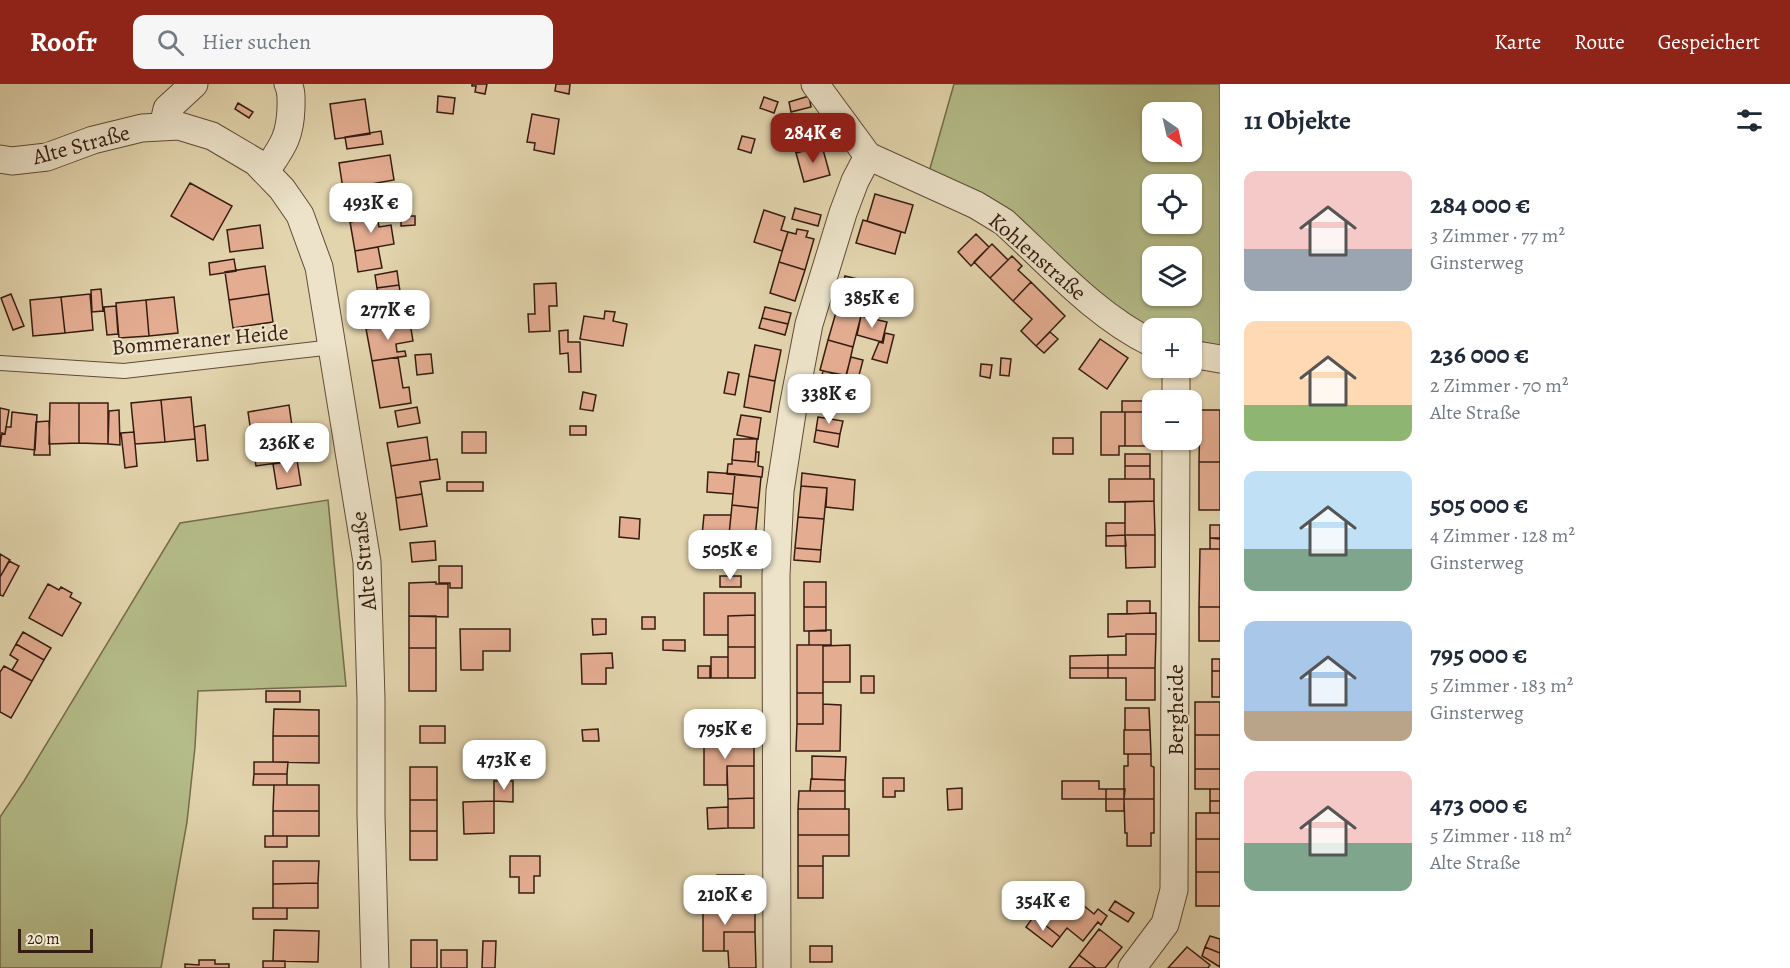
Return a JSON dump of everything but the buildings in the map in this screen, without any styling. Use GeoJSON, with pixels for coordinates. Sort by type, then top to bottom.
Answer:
{"type":"FeatureCollection","features":[{"type":"Feature","properties":{"kind":"street"},"geometry":{"type":"LineString","coordinates":[[163,126],[167,109],[177,97],[194,84]]}},
{"type":"Feature","properties":{"kind":"street"},"geometry":{"type":"LineString","coordinates":[[266,171],[287,140],[291,101],[291,90],[288,84]]}},
{"type":"Feature","properties":{"kind":"street","name":"Kohlenstraße"},"geometry":{"type":"LineString","coordinates":[[815,84],[868,156],[991,213],[1004,222],[1101,311],[1142,338]]}},
{"type":"Feature","properties":{"kind":"street","name":"Alte Straße"},"geometry":{"type":"LineString","coordinates":[[0,159],[12,161],[47,157],[93,140],[142,128],[178,126],[212,136],[233,147],[266,171],[300,215],[320,267],[367,562],[375,968]]}},
{"type":"Feature","properties":{"kind":"street"},"geometry":{"type":"LineString","coordinates":[[777,968],[776,575],[780,491],[809,324],[843,213],[855,181],[868,156]]}},
{"type":"Feature","properties":{"kind":"street"},"geometry":{"type":"LineString","coordinates":[[1202,356],[1220,359]]}},
{"type":"Feature","properties":{"kind":"street","name":"Bergheide"},"geometry":{"type":"LineString","coordinates":[[1132,968],[1165,924],[1174,890],[1176,450]]}},
{"type":"Feature","properties":{"kind":"lane","name":"Bommeraner Heide"},"geometry":{"type":"LineString","coordinates":[[0,363],[124,371],[333,347]]}},
{"type":"Feature","properties":{"kind":"green space"},"geometry":{"type":"Polygon","coordinates":[[[954,84],[1220,84],[1220,348],[1202,345],[1202,318],[1142,318],[1142,323],[1129,317],[929,172],[954,84]]]}},
{"type":"Feature","properties":{"kind":"green space"},"geometry":{"type":"Polygon","coordinates":[[[328,500],[346,686],[198,691],[187,822],[161,968],[0,968],[0,817],[180,523],[328,500]]]}}]}
